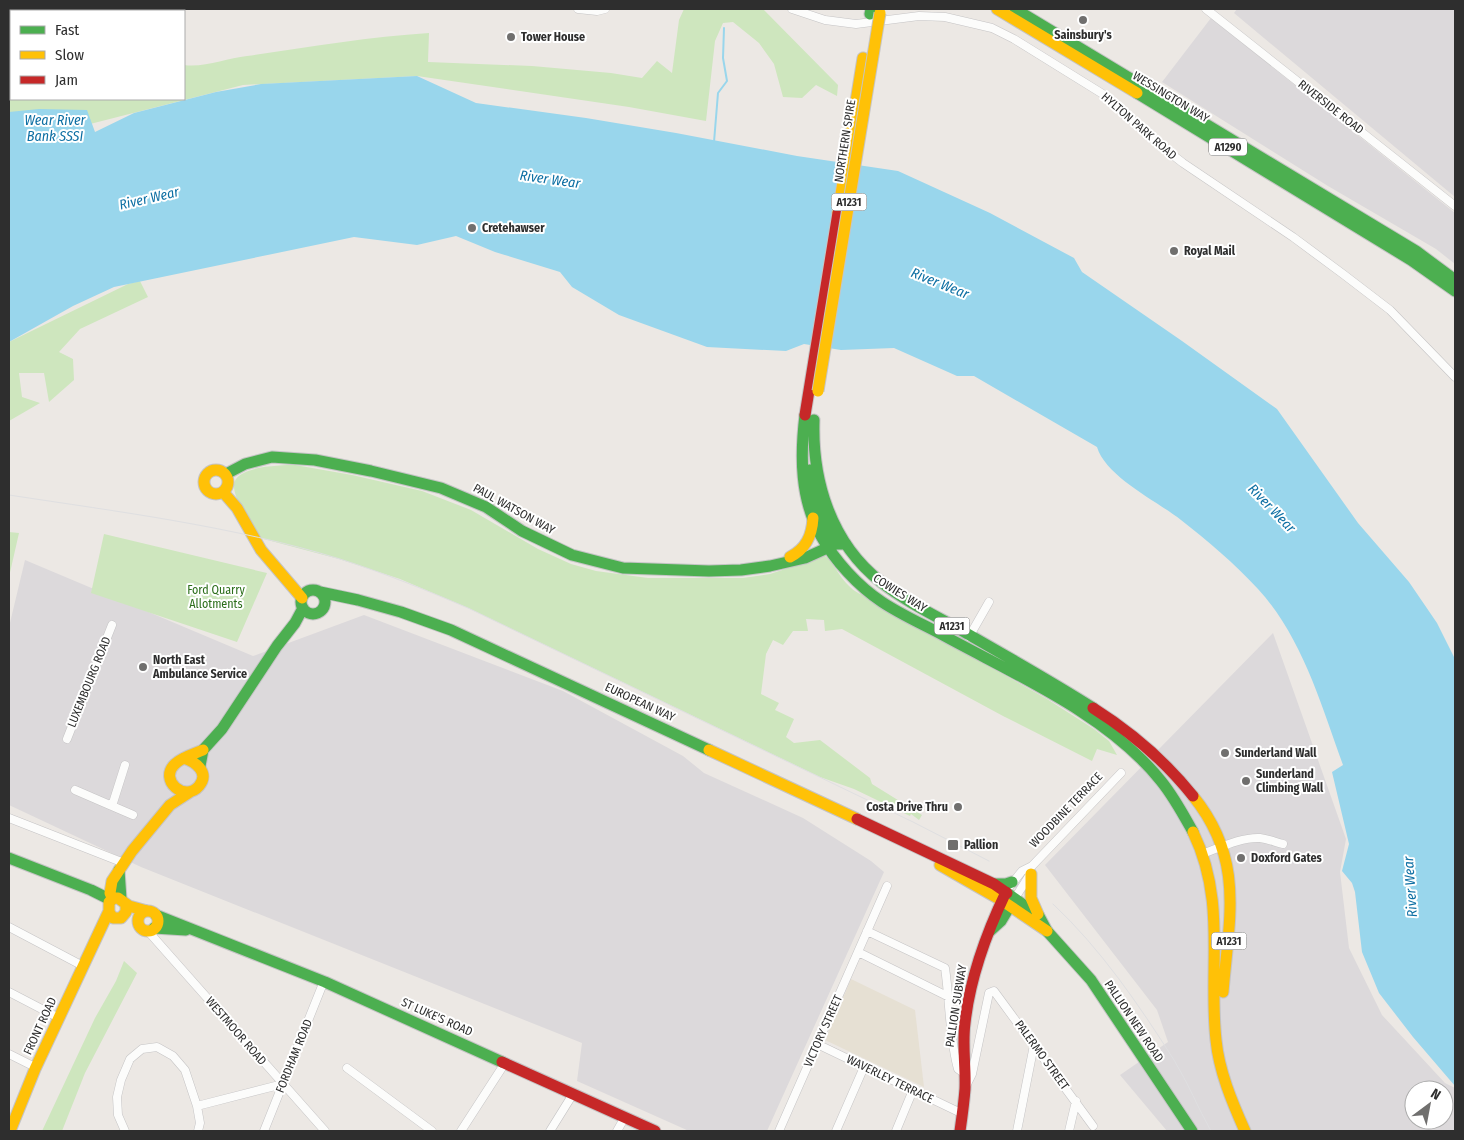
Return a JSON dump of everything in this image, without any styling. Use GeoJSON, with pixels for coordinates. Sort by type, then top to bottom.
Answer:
{"type":"FeatureCollection","features":[{"type":"Feature","properties":{"kind":"main road","name":"WESSINGTON WAY"},"geometry":{"type":"LineString","coordinates":[[997,9],[1303,193],[1411,260],[1455,291]]}},
{"type":"Feature","properties":{"kind":"main road","name":"WESSINGTON WAY"},"geometry":{"type":"LineString","coordinates":[[1015,9],[1408,246],[1455,280]]}},
{"type":"Feature","properties":{"kind":"main road","name":"NORTHERN SPIRE"},"geometry":{"type":"LineString","coordinates":[[814,390],[875,11]]}},
{"type":"Feature","properties":{"kind":"main road","name":"COWIES WAY"},"geometry":{"type":"LineString","coordinates":[[814,390],[813,434],[815,464],[820,487],[834,524],[860,563],[878,580],[910,602],[1071,694],[1145,746],[1198,799],[1223,847]]}},
{"type":"Feature","properties":{"kind":"main road","name":"COWIES WAY"},"geometry":{"type":"LineString","coordinates":[[814,390],[803,437],[802,468],[804,486],[813,517],[828,548],[847,572],[868,592],[882,602],[1019,677],[1098,723],[1132,749],[1153,771],[1176,800],[1194,833],[1202,854]]}},
{"type":"Feature","properties":{"kind":"main road"},"geometry":{"type":"LineString","coordinates":[[814,446],[810,466],[811,480],[817,505],[832,539],[828,548]]}},
{"type":"Feature","properties":{"kind":"main road","name":"PAUL WATSON WAY"},"geometry":{"type":"LineString","coordinates":[[226,474],[245,464],[272,457],[316,460],[371,471],[441,488],[486,507],[522,531],[572,555],[623,568],[709,571],[763,567],[805,558],[836,544],[846,544]]}},
{"type":"Feature","properties":{"kind":"main road"},"geometry":{"type":"LineString","coordinates":[[213,470],[220,470],[226,474],[228,486],[223,492],[217,494],[209,491],[204,482],[207,474],[213,470]]}},
{"type":"Feature","properties":{"kind":"main road"},"geometry":{"type":"LineString","coordinates":[[223,492],[237,508],[261,550],[316,614],[330,602],[341,597]]}},
{"type":"Feature","properties":{"kind":"main road","name":"PAUL WATSON WAY"},"geometry":{"type":"LineString","coordinates":[[763,567],[801,552],[808,542],[812,530],[813,517]]}},
{"type":"Feature","properties":{"kind":"main road"},"geometry":{"type":"LineString","coordinates":[[170,805],[172,785],[169,771],[173,764],[203,750],[222,729],[277,646],[295,623],[314,590],[320,592],[325,598],[324,608]]}},
{"type":"Feature","properties":{"kind":"main road","name":"EUROPEAN WAY"},"geometry":{"type":"LineString","coordinates":[[320,592],[401,612],[451,630],[546,673],[921,851],[942,858],[994,884],[1009,896]]}},
{"type":"Feature","properties":{"kind":"main road"},"geometry":{"type":"LineString","coordinates":[[200,766],[203,750]]}},
{"type":"Feature","properties":{"kind":"main road"},"geometry":{"type":"LineString","coordinates":[[116,907],[110,893],[112,881],[153,824],[170,805],[201,784],[203,771],[200,766],[192,759],[184,758]]}},
{"type":"Feature","properties":{"kind":"main road"},"geometry":{"type":"LineString","coordinates":[[172,785],[179,791],[190,792]]}},
{"type":"Feature","properties":{"kind":"main road","name":"A1231"},"geometry":{"type":"LineString","coordinates":[[1223,847],[1230,895],[1229,932],[1223,990],[1225,1040],[1235,1086],[1255,1131]]}},
{"type":"Feature","properties":{"kind":"main road","name":"EUROPEAN WAY"},"geometry":{"type":"LineString","coordinates":[[921,851],[939,864],[1009,896]]}},
{"type":"Feature","properties":{"kind":"main road","name":"A1231"},"geometry":{"type":"LineString","coordinates":[[1202,854],[1214,905],[1214,1018],[1216,1042],[1226,1084],[1245,1131]]}},
{"type":"Feature","properties":{"kind":"main road","name":"ST LUKE'S ROAD"},"geometry":{"type":"LineString","coordinates":[[9,858],[91,890],[147,928],[185,930],[204,934]]}},
{"type":"Feature","properties":{"kind":"main road"},"geometry":{"type":"LineString","coordinates":[[1031,870],[1031,898],[1039,916]]}},
{"type":"Feature","properties":{"kind":"main road","name":"PALLION NEW ROAD"},"geometry":{"type":"LineString","coordinates":[[1009,896],[1039,916],[1047,931],[1090,980],[1192,1131]]}},
{"type":"Feature","properties":{"kind":"main road","name":"PALLION NEW ROAD"},"geometry":{"type":"LineString","coordinates":[[1009,896],[1040,928],[1047,931]]}},
{"type":"Feature","properties":{"kind":"main road","name":"PALLION SUBWAY"},"geometry":{"type":"LineString","coordinates":[[960,1131],[965,1088],[963,1055],[965,1023],[974,970],[990,931],[1001,921],[1009,896]]}},
{"type":"Feature","properties":{"kind":"main road","name":"ST LUKE'S ROAD"},"geometry":{"type":"LineString","coordinates":[[116,907],[151,913],[324,981],[655,1131]]}},
{"type":"Feature","properties":{"kind":"main road","name":"FRONT ROAD"},"geometry":{"type":"LineString","coordinates":[[11,1124],[83,966],[116,907]]}},
{"type":"Feature","properties":{"kind":"main road"},"geometry":{"type":"LineString","coordinates":[[151,913],[157,922],[147,928],[138,921],[139,916],[151,913]]}},
{"type":"Feature","properties":{"kind":"street"},"geometry":{"type":"LineString","coordinates":[[9,10],[42,9]]}},
{"type":"Feature","properties":{"kind":"street"},"geometry":{"type":"LineString","coordinates":[[578,9],[597,11],[605,9]]}},
{"type":"Feature","properties":{"kind":"street","name":"HYLTON PARK ROAD"},"geometry":{"type":"LineString","coordinates":[[792,9],[825,20],[856,24],[919,16],[945,17],[992,28],[1106,96],[1156,142],[1183,163],[1293,237],[1370,295],[1408,328],[1455,377]]}},
{"type":"Feature","properties":{"kind":"street","name":"RIVERSIDE ROAD"},"geometry":{"type":"LineString","coordinates":[[1206,9],[1455,206]]}},
{"type":"Feature","properties":{"kind":"street"},"geometry":{"type":"LineString","coordinates":[[964,647],[989,602]]}},
{"type":"Feature","properties":{"kind":"street","name":"LUXEMBOURG ROAD"},"geometry":{"type":"LineString","coordinates":[[67,739],[112,625]]}},
{"type":"Feature","properties":{"kind":"street"},"geometry":{"type":"LineString","coordinates":[[112,806],[125,765]]}},
{"type":"Feature","properties":{"kind":"street","name":"WOODBINE TERRACE"},"geometry":{"type":"LineString","coordinates":[[1009,896],[1040,856],[1121,773]]}},
{"type":"Feature","properties":{"kind":"street"},"geometry":{"type":"LineString","coordinates":[[75,790],[133,815]]}},
{"type":"Feature","properties":{"kind":"street"},"geometry":{"type":"LineString","coordinates":[[9,818],[122,867]]}},
{"type":"Feature","properties":{"kind":"street"},"geometry":{"type":"LineString","coordinates":[[1202,854],[1259,838],[1283,844]]}},
{"type":"Feature","properties":{"kind":"street","name":"WOODBINE TERRACE"},"geometry":{"type":"LineString","coordinates":[[1009,896],[1022,871],[1031,870]]}},
{"type":"Feature","properties":{"kind":"street","name":"VICTORY STREET"},"geometry":{"type":"LineString","coordinates":[[779,1131],[887,886]]}},
{"type":"Feature","properties":{"kind":"street"},"geometry":{"type":"LineString","coordinates":[[9,927],[83,966]]}},
{"type":"Feature","properties":{"kind":"street","name":"WESTMOOR ROAD"},"geometry":{"type":"LineString","coordinates":[[147,928],[325,1131]]}},
{"type":"Feature","properties":{"kind":"street"},"geometry":{"type":"LineString","coordinates":[[867,931],[945,968],[954,1054],[958,1070],[964,1073]]}},
{"type":"Feature","properties":{"kind":"street"},"geometry":{"type":"LineString","coordinates":[[858,952],[949,997]]}},
{"type":"Feature","properties":{"kind":"street","name":"FORDHAM ROAD"},"geometry":{"type":"LineString","coordinates":[[264,1131],[324,981]]}},
{"type":"Feature","properties":{"kind":"street","name":"PALERMO STREET"},"geometry":{"type":"LineString","coordinates":[[965,1088],[972,1074],[989,993],[992,990],[997,993],[1093,1126]]}},
{"type":"Feature","properties":{"kind":"street"},"geometry":{"type":"LineString","coordinates":[[9,992],[59,1018]]}},
{"type":"Feature","properties":{"kind":"street","name":"WAVERLEY TERRACE"},"geometry":{"type":"LineString","coordinates":[[817,1044],[963,1114]]}},
{"type":"Feature","properties":{"kind":"street"},"geometry":{"type":"LineString","coordinates":[[1017,1131],[1034,1044]]}},
{"type":"Feature","properties":{"kind":"street"},"geometry":{"type":"LineString","coordinates":[[125,1131],[118,1115],[117,1098],[121,1080],[130,1059],[142,1049],[157,1047],[173,1056],[185,1070],[197,1106],[200,1123],[198,1131]]}},
{"type":"Feature","properties":{"kind":"street"},"geometry":{"type":"LineString","coordinates":[[9,1054],[36,1067]]}},
{"type":"Feature","properties":{"kind":"street"},"geometry":{"type":"LineString","coordinates":[[461,1131],[505,1063]]}},
{"type":"Feature","properties":{"kind":"street"},"geometry":{"type":"LineString","coordinates":[[836,1131],[864,1067]]}},
{"type":"Feature","properties":{"kind":"street"},"geometry":{"type":"LineString","coordinates":[[347,1068],[432,1131]]}},
{"type":"Feature","properties":{"kind":"street"},"geometry":{"type":"LineString","coordinates":[[197,1106],[283,1084]]}},
{"type":"Feature","properties":{"kind":"street"},"geometry":{"type":"LineString","coordinates":[[896,1131],[912,1090]]}},
{"type":"Feature","properties":{"kind":"street"},"geometry":{"type":"LineString","coordinates":[[550,1131],[573,1094]]}},
{"type":"Feature","properties":{"kind":"street"},"geometry":{"type":"LineString","coordinates":[[1069,1131],[1076,1101]]}},
{"type":"Feature","properties":{"kind":"street"},"geometry":{"type":"LineString","coordinates":[[617,1131],[624,1117]]}},
{"type":"Feature","properties":{"kind":"shaded area"},"geometry":{"type":"Polygon","coordinates":[[[1237,9],[1455,9],[1455,197],[1234,13],[1237,9]]]}},
{"type":"Feature","properties":{"kind":"shaded area"},"geometry":{"type":"Polygon","coordinates":[[[1211,18],[1455,213],[1455,264],[1436,249],[1328,186],[1162,82],[1211,18]]]}},
{"type":"Feature","properties":{"kind":"shaded area"},"geometry":{"type":"Polygon","coordinates":[[[25,560],[253,656],[364,615],[563,691],[683,756],[704,773],[803,818],[871,861],[884,872],[767,1131],[689,1131],[577,1081],[582,1043],[141,867],[9,805],[9,627],[25,560]]]}},
{"type":"Feature","properties":{"kind":"shaded area"},"geometry":{"type":"Polygon","coordinates":[[[1273,633],[1346,839],[1340,872],[1349,948],[1382,1015],[1442,1080],[1404,1080],[1404,1130],[1454,1130],[1454,1088],[1455,1131],[1167,1131],[1120,1075],[1168,1042],[1157,1010],[1045,865],[1273,633]]]}},
{"type":"Feature","properties":{"kind":"shaded area"},"geometry":{"type":"Polygon","coordinates":[[[851,979],[915,1010],[924,1087],[825,1040],[851,979]]]}},
{"type":"Feature","properties":{"kind":"green space"},"geometry":{"type":"Polygon","coordinates":[[[684,9],[763,9],[838,85],[837,96],[816,85],[802,98],[783,97],[774,64],[759,43],[733,22],[723,23],[715,41],[706,121],[629,107],[417,76],[243,85],[185,100],[185,65],[199,65],[315,46],[429,33],[428,62],[532,66],[611,73],[642,78],[657,61],[672,73],[679,20],[684,9]]]}},
{"type":"Feature","properties":{"kind":"green space"},"geometry":{"type":"Polygon","coordinates":[[[9,86],[10,100],[184,100],[47,135],[9,132],[9,86]]]}},
{"type":"Feature","properties":{"kind":"green space"},"geometry":{"type":"Polygon","coordinates":[[[140,281],[148,297],[80,329],[59,352],[73,359],[74,380],[49,402],[44,373],[19,373],[22,397],[40,403],[9,421],[9,342],[128,284],[140,281]]]}},
{"type":"Feature","properties":{"kind":"green space"},"geometry":{"type":"Polygon","coordinates":[[[295,465],[352,475],[422,491],[471,510],[538,549],[571,564],[596,571],[648,578],[743,578],[770,574],[825,556],[853,590],[1047,699],[1094,729],[1109,741],[1117,755],[1097,749],[1092,761],[1003,716],[842,629],[825,631],[824,620],[806,619],[808,631],[793,631],[783,645],[773,640],[766,654],[761,694],[779,703],[775,710],[794,719],[786,737],[794,743],[820,740],[870,778],[872,784],[922,815],[919,820],[911,814],[910,816],[854,789],[820,777],[468,608],[400,579],[339,559],[260,538],[237,499],[234,486],[236,479],[241,474],[259,468],[295,465]]]}},
{"type":"Feature","properties":{"kind":"green space"},"geometry":{"type":"Polygon","coordinates":[[[9,532],[19,533],[9,577],[9,532]]]}},
{"type":"Feature","properties":{"kind":"green space","name":"Ford Quarry Allotments"},"geometry":{"type":"Polygon","coordinates":[[[104,534],[267,573],[237,642],[91,593],[104,534]]]}},
{"type":"Feature","properties":{"kind":"green space"},"geometry":{"type":"Polygon","coordinates":[[[124,961],[137,973],[85,1073],[62,1131],[42,1131],[95,1018],[116,981],[124,961]]]}},
{"type":"Feature","properties":{"kind":"water"},"geometry":{"type":"Polygon","coordinates":[[[417,76],[476,103],[586,118],[797,156],[898,171],[990,213],[1074,258],[1082,272],[1277,409],[1358,523],[1409,582],[1437,623],[1455,659],[1455,1086],[1454,1080],[1450,1080],[1379,993],[1362,952],[1355,892],[1352,883],[1342,871],[1349,844],[1332,772],[1343,765],[1309,672],[1287,628],[1249,579],[1211,544],[1181,520],[1121,478],[1102,458],[1097,447],[974,376],[957,376],[894,348],[841,350],[804,344],[786,351],[707,347],[619,315],[572,287],[560,272],[495,252],[456,236],[417,245],[354,237],[114,287],[73,306],[9,342],[9,112],[39,109],[87,110],[95,132],[134,113],[216,92],[261,84],[417,76]]]}},
{"type":"Feature","properties":{"kind":"waterway"},"geometry":{"type":"LineString","coordinates":[[714,142],[718,93],[727,81],[723,58],[724,28]]}},
{"type":"Feature","properties":{"kind":"tram line"},"geometry":{"type":"LineString","coordinates":[[9,495],[176,521],[259,537],[300,547],[389,576],[468,608],[913,822],[989,861]]}},
{"type":"Feature","properties":{"kind":"tram line"},"geometry":{"type":"LineString","coordinates":[[1053,904],[1071,921],[1133,998],[1174,1060],[1211,1131]]}},
{"type":"Feature","properties":{"kind":"traffic: fast"},"geometry":{"type":"LineString","coordinates":[[870,14],[871,9]]}},
{"type":"Feature","properties":{"kind":"traffic: fast"},"geometry":{"type":"LineString","coordinates":[[1015,9],[1416,251],[1455,280]]}},
{"type":"Feature","properties":{"kind":"traffic: fast"},"geometry":{"type":"LineString","coordinates":[[1137,93],[1411,260],[1455,291]]}},
{"type":"Feature","properties":{"kind":"traffic: fast"},"geometry":{"type":"LineString","coordinates":[[805,415],[802,462],[805,492],[809,507],[821,536],[833,555],[848,572],[873,596],[889,606],[1058,697],[1114,735],[1139,757],[1161,781],[1193,832]]}},
{"type":"Feature","properties":{"kind":"traffic: fast"},"geometry":{"type":"LineString","coordinates":[[814,420],[817,466],[821,488],[828,509],[837,530],[849,549],[864,566],[881,582],[909,601],[1093,708]]}},
{"type":"Feature","properties":{"kind":"traffic: fast"},"geometry":{"type":"LineString","coordinates":[[226,474],[245,464],[272,457],[315,460],[371,471],[441,488],[486,507],[522,531],[572,555],[623,568],[709,571],[741,570],[805,558],[836,544],[846,544]]}},
{"type":"Feature","properties":{"kind":"traffic: fast"},"geometry":{"type":"LineString","coordinates":[[810,470],[817,505],[832,539],[828,548]]}},
{"type":"Feature","properties":{"kind":"traffic: fast"},"geometry":{"type":"LineString","coordinates":[[313,590],[318,591],[324,597],[325,602],[324,607],[318,613],[313,614],[308,613],[302,607],[301,602],[302,597],[308,591],[313,590]]}},
{"type":"Feature","properties":{"kind":"traffic: fast"},"geometry":{"type":"LineString","coordinates":[[320,592],[401,612],[451,630],[709,750]]}},
{"type":"Feature","properties":{"kind":"traffic: fast"},"geometry":{"type":"LineString","coordinates":[[200,766],[203,750],[222,729],[277,646],[295,623],[303,608]]}},
{"type":"Feature","properties":{"kind":"traffic: fast"},"geometry":{"type":"LineString","coordinates":[[9,858],[91,890],[111,900]]}},
{"type":"Feature","properties":{"kind":"traffic: fast"},"geometry":{"type":"LineString","coordinates":[[119,870],[121,899]]}},
{"type":"Feature","properties":{"kind":"traffic: fast"},"geometry":{"type":"LineString","coordinates":[[994,884],[1012,882]]}},
{"type":"Feature","properties":{"kind":"traffic: fast"},"geometry":{"type":"LineString","coordinates":[[1007,893],[1039,916],[1047,931],[1091,980],[1192,1131]]}},
{"type":"Feature","properties":{"kind":"traffic: fast"},"geometry":{"type":"LineString","coordinates":[[990,931],[1001,921],[1013,901]]}},
{"type":"Feature","properties":{"kind":"traffic: fast"},"geometry":{"type":"LineString","coordinates":[[156,915],[325,982],[502,1062]]}},
{"type":"Feature","properties":{"kind":"traffic: fast"},"geometry":{"type":"LineString","coordinates":[[154,928],[186,930]]}},
{"type":"Feature","properties":{"kind":"traffic: slow"},"geometry":{"type":"LineString","coordinates":[[997,9],[1137,93]]}},
{"type":"Feature","properties":{"kind":"traffic: slow"},"geometry":{"type":"LineString","coordinates":[[818,391],[880,13]]}},
{"type":"Feature","properties":{"kind":"traffic: slow"},"geometry":{"type":"LineString","coordinates":[[838,213],[863,58]]}},
{"type":"Feature","properties":{"kind":"traffic: slow"},"geometry":{"type":"LineString","coordinates":[[216,470],[221,471],[227,477],[228,482],[227,487],[221,493],[216,494],[211,493],[205,487],[204,482],[205,477],[211,471],[216,470]]}},
{"type":"Feature","properties":{"kind":"traffic: slow"},"geometry":{"type":"LineString","coordinates":[[223,492],[237,508],[261,550],[302,598]]}},
{"type":"Feature","properties":{"kind":"traffic: slow"},"geometry":{"type":"LineString","coordinates":[[790,557],[804,546],[810,536],[813,518]]}},
{"type":"Feature","properties":{"kind":"traffic: slow"},"geometry":{"type":"LineString","coordinates":[[184,758],[197,765],[202,772],[202,781],[193,791],[181,791],[175,787],[171,782],[171,770],[181,759],[203,750]]}},
{"type":"Feature","properties":{"kind":"traffic: slow"},"geometry":{"type":"LineString","coordinates":[[709,750],[857,819]]}},
{"type":"Feature","properties":{"kind":"traffic: slow"},"geometry":{"type":"LineString","coordinates":[[113,899],[110,893],[112,881],[132,851],[170,805],[190,792]]}},
{"type":"Feature","properties":{"kind":"traffic: slow"},"geometry":{"type":"LineString","coordinates":[[1193,796],[1209,820],[1220,843],[1227,866],[1230,914],[1223,992]]}},
{"type":"Feature","properties":{"kind":"traffic: slow"},"geometry":{"type":"LineString","coordinates":[[1193,832],[1210,884],[1213,909],[1214,1013],[1218,1052],[1227,1086],[1245,1131]]}},
{"type":"Feature","properties":{"kind":"traffic: slow"},"geometry":{"type":"LineString","coordinates":[[940,865],[1001,900],[1047,931]]}},
{"type":"Feature","properties":{"kind":"traffic: slow"},"geometry":{"type":"LineString","coordinates":[[1031,874],[1031,898],[1038,914]]}},
{"type":"Feature","properties":{"kind":"traffic: slow"},"geometry":{"type":"LineString","coordinates":[[126,905],[126,912],[121,918],[113,918],[109,912],[109,902],[114,898],[118,898],[129,906],[147,911]]}},
{"type":"Feature","properties":{"kind":"traffic: slow"},"geometry":{"type":"LineString","coordinates":[[148,911],[155,914],[158,921],[155,928],[148,931],[141,928],[138,921],[141,914],[148,911]]}},
{"type":"Feature","properties":{"kind":"traffic: slow"},"geometry":{"type":"LineString","coordinates":[[10,1131],[35,1069],[108,913]]}},
{"type":"Feature","properties":{"kind":"traffic: jam"},"geometry":{"type":"LineString","coordinates":[[805,415],[838,213]]}},
{"type":"Feature","properties":{"kind":"traffic: jam"},"geometry":{"type":"LineString","coordinates":[[1093,708],[1147,748],[1193,796]]}},
{"type":"Feature","properties":{"kind":"traffic: jam"},"geometry":{"type":"LineString","coordinates":[[857,819],[994,884],[1007,893]]}},
{"type":"Feature","properties":{"kind":"traffic: jam"},"geometry":{"type":"LineString","coordinates":[[960,1131],[965,1089],[964,1040],[967,1006],[980,956],[1006,892]]}},
{"type":"Feature","properties":{"kind":"traffic: jam"},"geometry":{"type":"LineString","coordinates":[[502,1062],[655,1131]]}},
{"type":"Feature","properties":{"kind":"place","name":"Sainsbury's"},"geometry":{"type":"Point","coordinates":[1083,20]}},
{"type":"Feature","properties":{"kind":"place","name":"Tower House"},"geometry":{"type":"Point","coordinates":[511,37]}},
{"type":"Feature","properties":{"kind":"place","name":"Cretehawser"},"geometry":{"type":"Point","coordinates":[472,228]}},
{"type":"Feature","properties":{"kind":"place","name":"Royal Mail"},"geometry":{"type":"Point","coordinates":[1174,251]}},
{"type":"Feature","properties":{"kind":"place","name":"North East Ambulance Service"},"geometry":{"type":"Point","coordinates":[143,667]}},
{"type":"Feature","properties":{"kind":"place","name":"Sunderland Wall"},"geometry":{"type":"Point","coordinates":[1225,753]}},
{"type":"Feature","properties":{"kind":"place","name":"Sunderland Climbing Wall"},"geometry":{"type":"Point","coordinates":[1246,781]}},
{"type":"Feature","properties":{"kind":"place","name":"Costa Drive Thru"},"geometry":{"type":"Point","coordinates":[958,807]}},
{"type":"Feature","properties":{"kind":"place","name":"Pallion"},"geometry":{"type":"Point","coordinates":[953,845]}},
{"type":"Feature","properties":{"kind":"place","name":"Doxford Gates"},"geometry":{"type":"Point","coordinates":[1241,858]}},
{"type":"Feature","properties":{"kind":"water label","name":"Wear River Bank SSSI"},"geometry":{"type":"Point","coordinates":[55,128]}},
{"type":"Feature","properties":{"kind":"water label","name":"River Wear"},"geometry":{"type":"Point","coordinates":[550,179]}},
{"type":"Feature","properties":{"kind":"water label","name":"River Wear"},"geometry":{"type":"Point","coordinates":[149,198]}},
{"type":"Feature","properties":{"kind":"water label","name":"River Wear"},"geometry":{"type":"Point","coordinates":[940,283]}},
{"type":"Feature","properties":{"kind":"water label","name":"River Wear"},"geometry":{"type":"Point","coordinates":[1272,508]}},
{"type":"Feature","properties":{"kind":"water label","name":"River Wear"},"geometry":{"type":"Point","coordinates":[1410,887]}}]}
